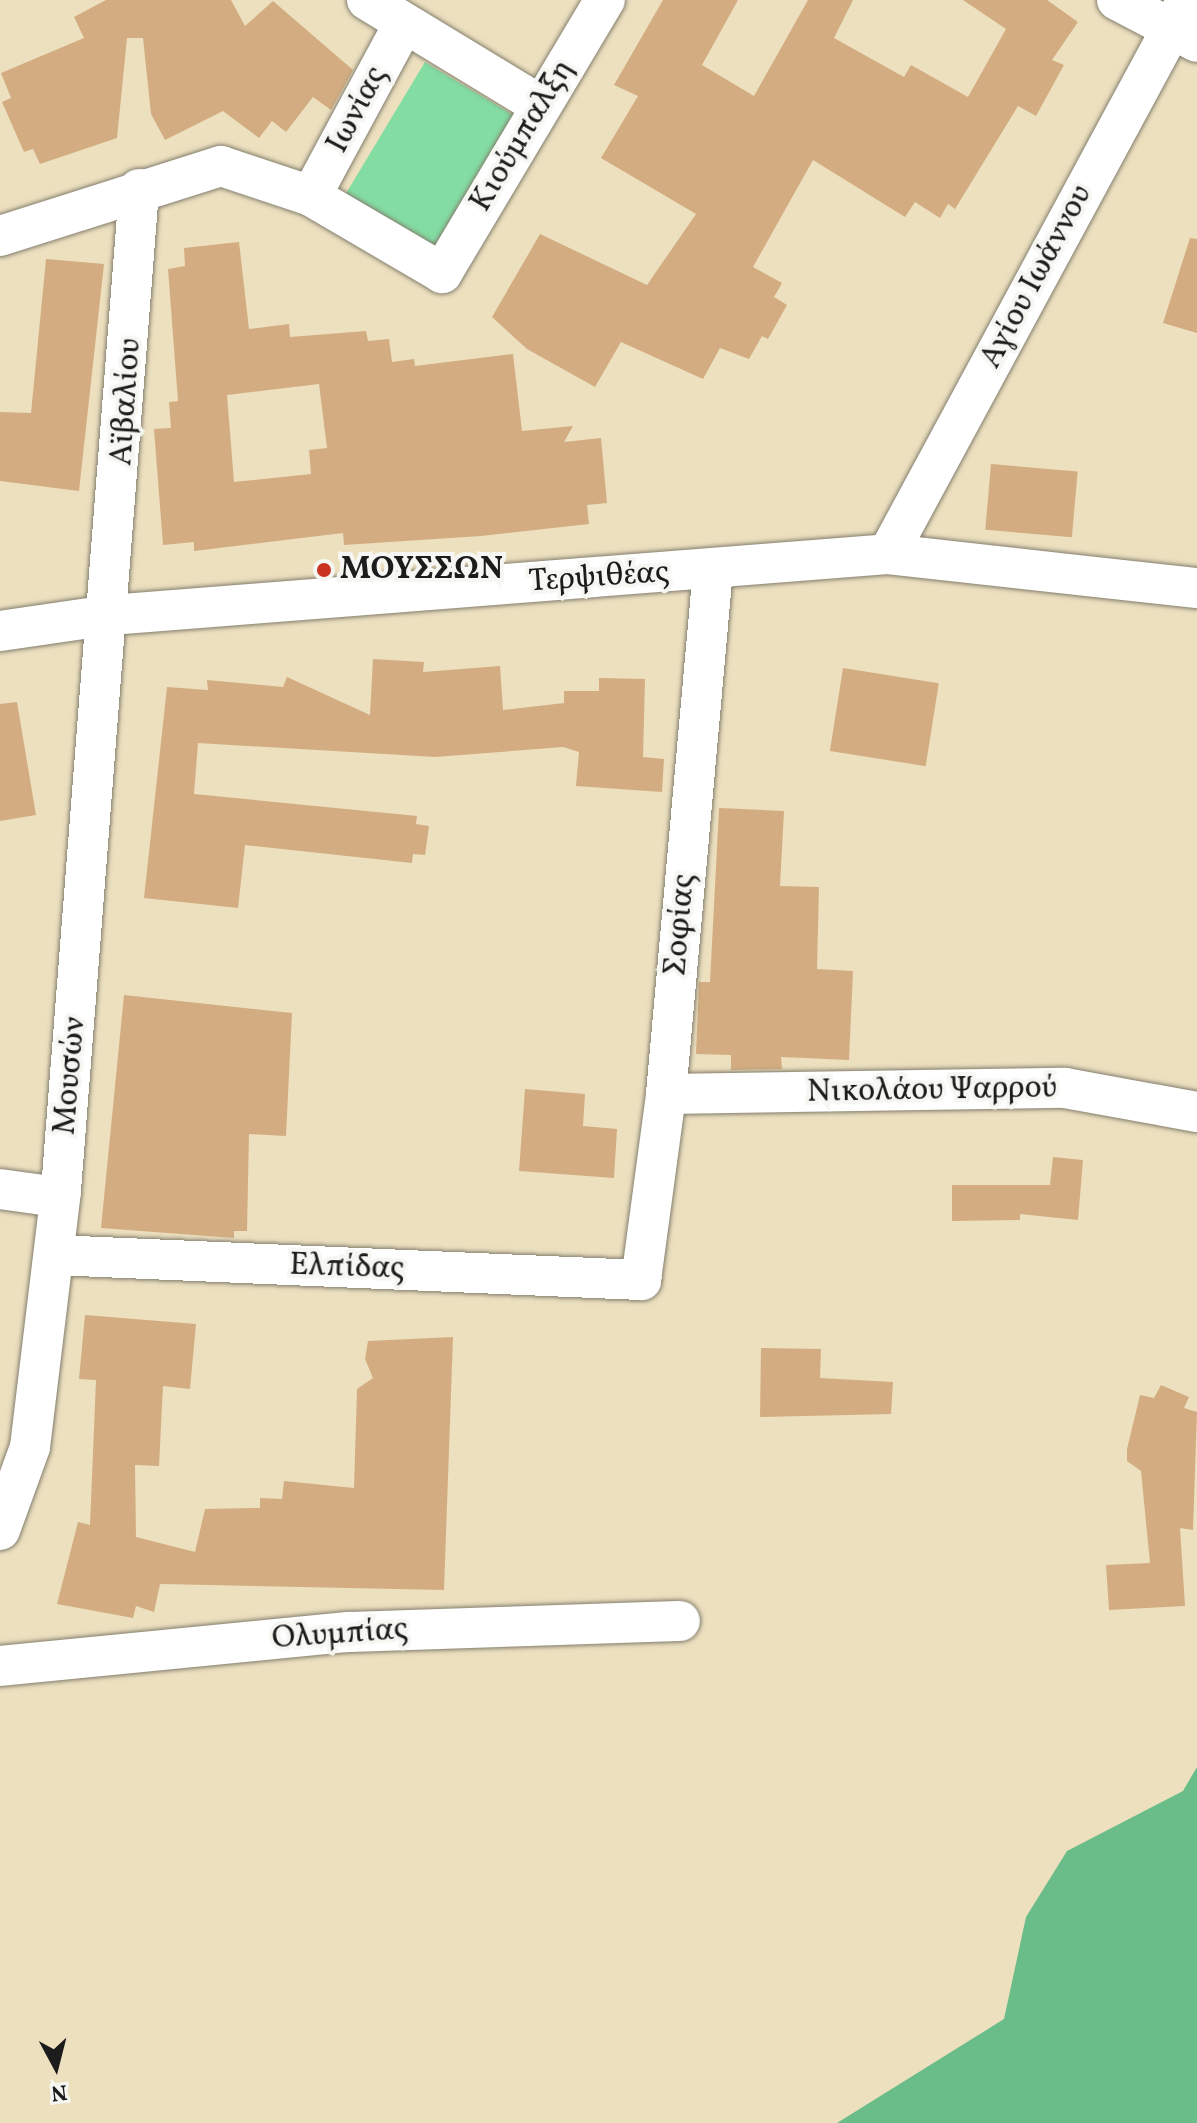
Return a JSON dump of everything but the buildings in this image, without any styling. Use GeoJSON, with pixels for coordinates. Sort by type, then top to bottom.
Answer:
{"type":"FeatureCollection","features":[{"type":"Feature","properties":{"kind":"street"},"geometry":{"type":"LineString","coordinates":[[367,0],[540,105]]}},
{"type":"Feature","properties":{"kind":"street","name":"Κιούμπαλξη"},"geometry":{"type":"LineString","coordinates":[[311,196],[442,273],[605,0]]}},
{"type":"Feature","properties":{"kind":"street"},"geometry":{"type":"LineString","coordinates":[[1117,0],[1185,24]]}},
{"type":"Feature","properties":{"kind":"street","name":"Ιωνίας"},"geometry":{"type":"LineString","coordinates":[[311,196],[404,23]]}},
{"type":"Feature","properties":{"kind":"street","name":"Αγίου Ιωάννου"},"geometry":{"type":"LineString","coordinates":[[888,554],[1185,24]]}},
{"type":"Feature","properties":{"kind":"street"},"geometry":{"type":"LineString","coordinates":[[0,236],[139,189],[221,166],[311,196]]}},
{"type":"Feature","properties":{"kind":"street","name":"Αϊβαλίου"},"geometry":{"type":"LineString","coordinates":[[110,615],[139,189]]}},
{"type":"Feature","properties":{"kind":"street","name":"Τερψιθέας"},"geometry":{"type":"LineString","coordinates":[[0,631],[110,615],[888,554],[1197,588]]}},
{"type":"Feature","properties":{"kind":"street","name":"Σοφίας"},"geometry":{"type":"LineString","coordinates":[[641,1280],[666,1094],[713,569]]}},
{"type":"Feature","properties":{"kind":"street","name":"Μουσών"},"geometry":{"type":"LineString","coordinates":[[0,1530],[30,1447],[54,1255],[110,615]]}},
{"type":"Feature","properties":{"kind":"street","name":"Νικολάου Ψαρρού"},"geometry":{"type":"LineString","coordinates":[[666,1094],[1065,1088],[1197,1112]]}},
{"type":"Feature","properties":{"kind":"street"},"geometry":{"type":"LineString","coordinates":[[0,1189],[58,1197]]}},
{"type":"Feature","properties":{"kind":"street","name":"Ελπίδας"},"geometry":{"type":"LineString","coordinates":[[54,1255],[641,1280]]}},
{"type":"Feature","properties":{"kind":"street","name":"Ολυμπίας"},"geometry":{"type":"LineString","coordinates":[[0,1666],[348,1632],[680,1621]]}},
{"type":"Feature","properties":{"kind":"green space"},"geometry":{"type":"Polygon","coordinates":[[[425,62],[513,115],[434,247],[346,194],[425,62]]]}},
{"type":"Feature","properties":{"kind":"green space"},"geometry":{"type":"Polygon","coordinates":[[[1197,1767],[1197,2123],[837,2123],[1004,2019],[1026,1917],[1067,1851],[1183,1791],[1197,1767]]]}},
{"type":"Feature","properties":{"kind":"place","name":"ΜΟΥΣΣΩΝ"},"geometry":{"type":"Point","coordinates":[324,570]}}]}
